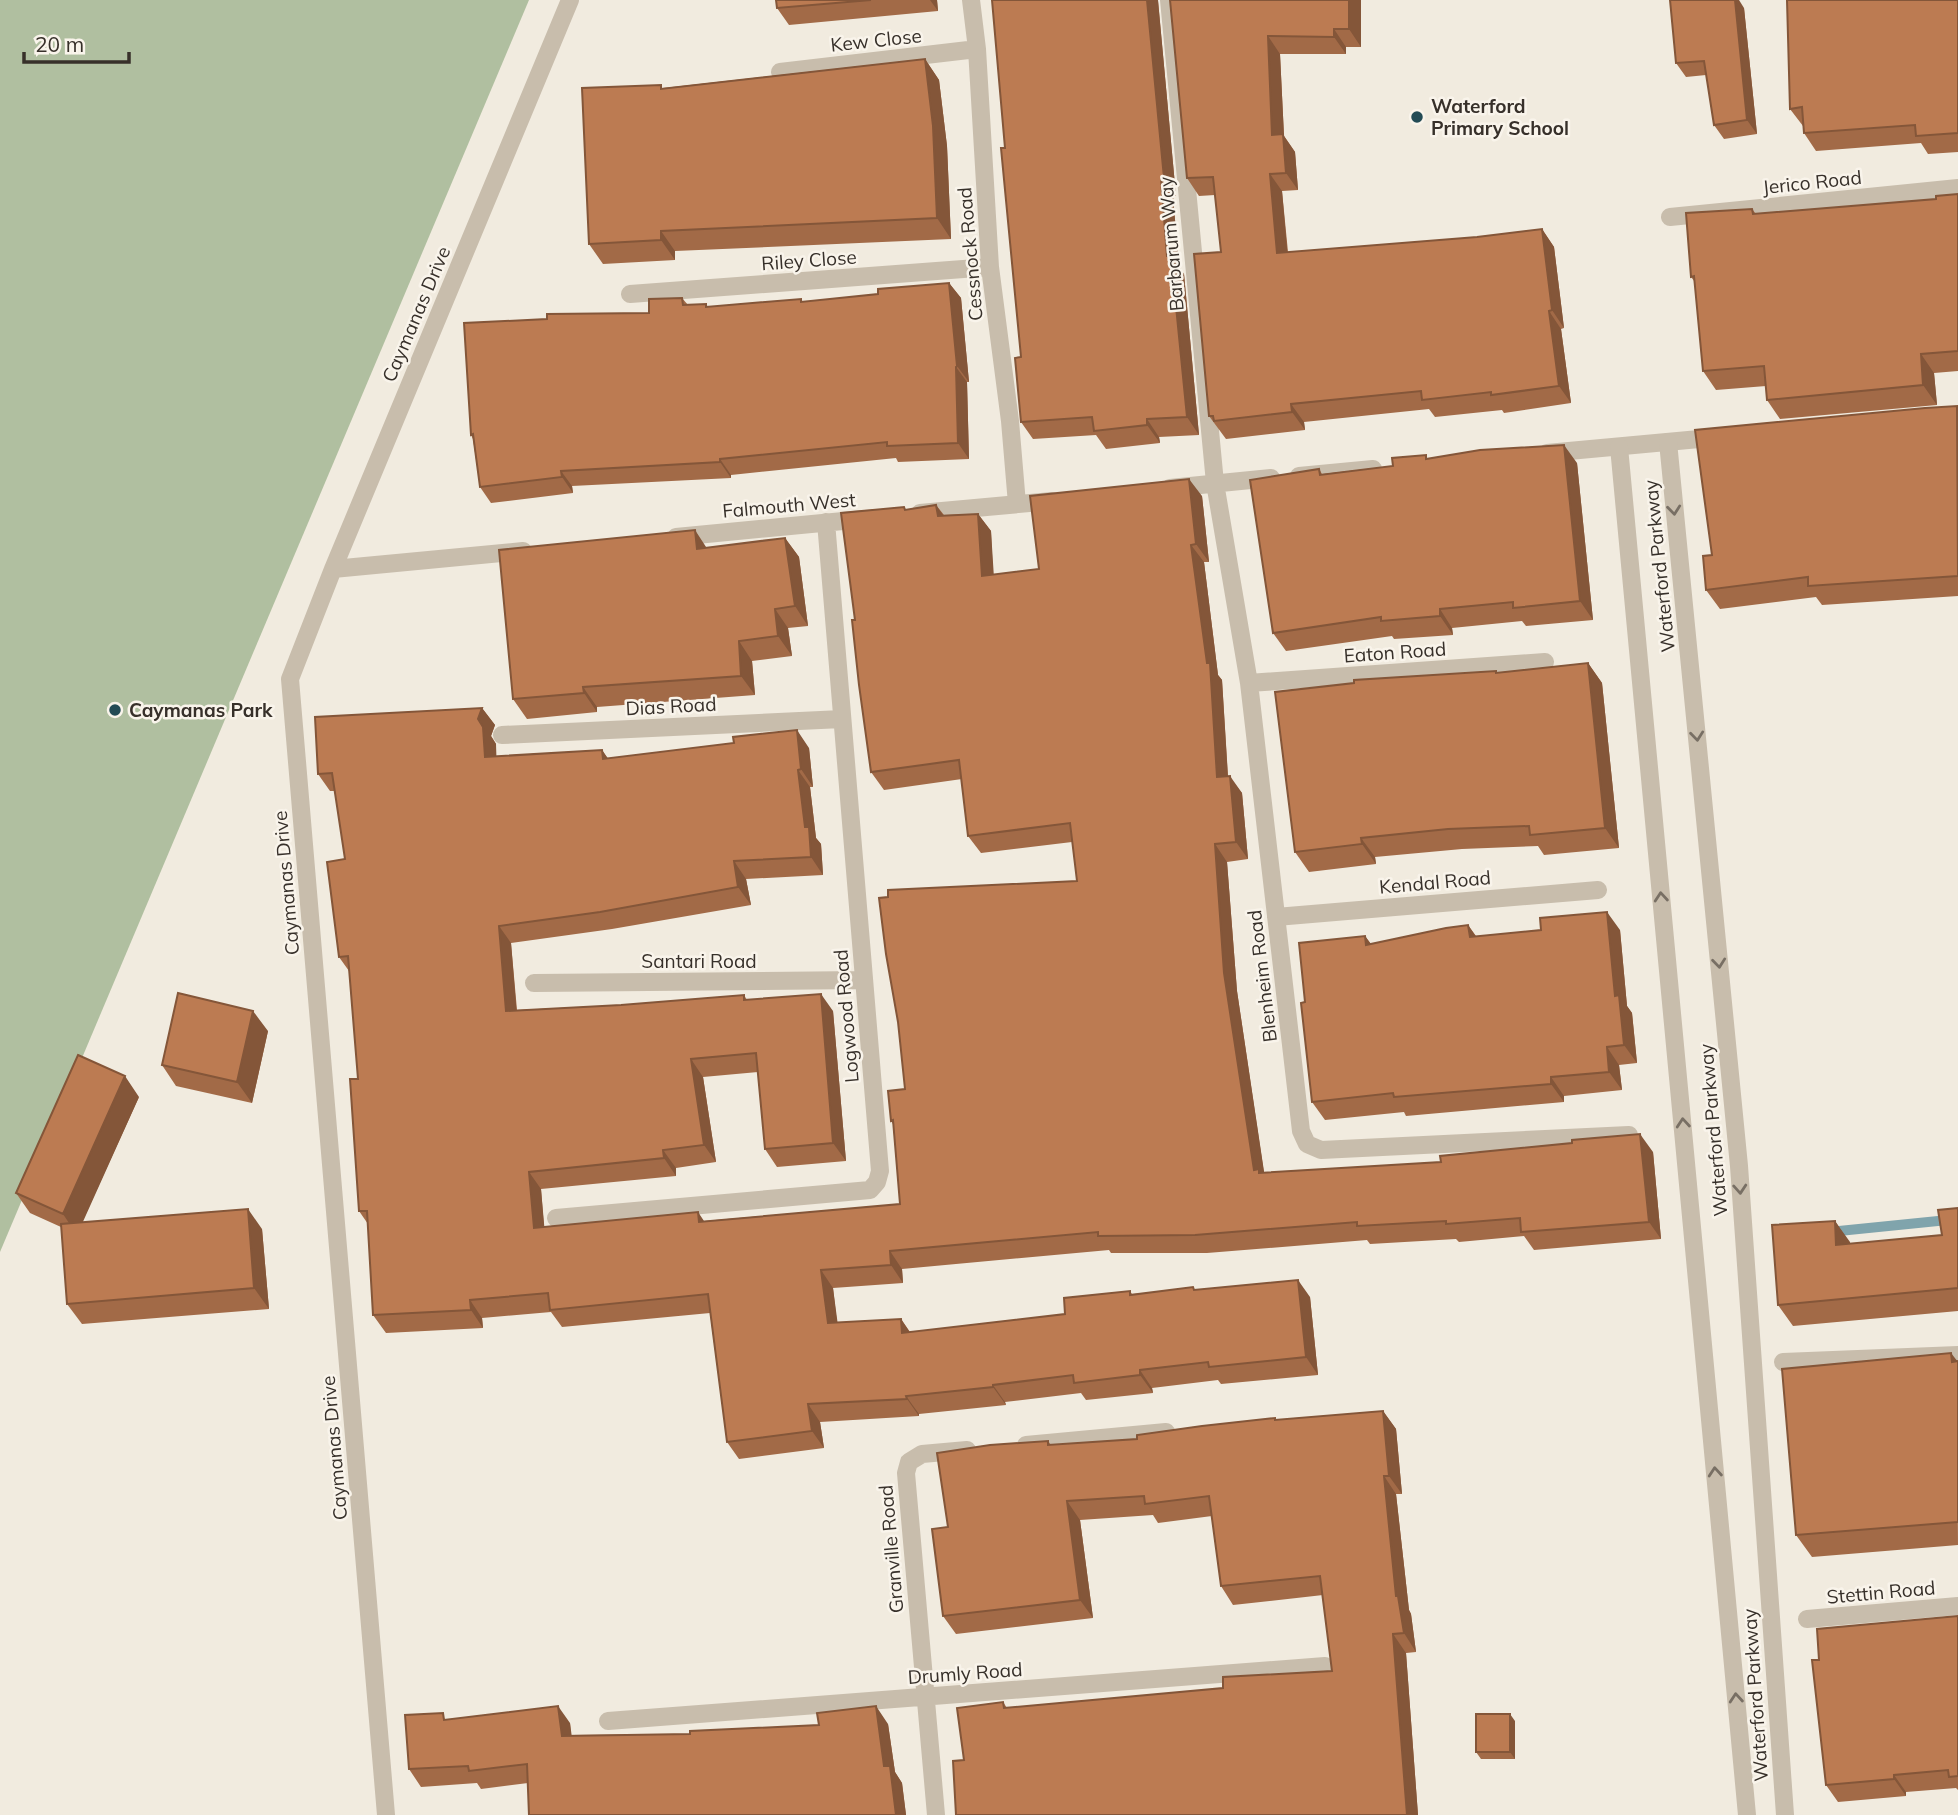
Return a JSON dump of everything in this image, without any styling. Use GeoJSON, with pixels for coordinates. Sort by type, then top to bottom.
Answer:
{"type":"FeatureCollection","features":[{"type":"Feature","properties":{"kind":"street","name":"Caymanas Drive"},"geometry":{"type":"LineString","coordinates":[[386,1815],[290,679],[333,569],[570,0]]}},
{"type":"Feature","properties":{"kind":"street","name":"Cessnock Road"},"geometry":{"type":"LineString","coordinates":[[971,0],[977,49],[990,267],[1010,421],[1017,504]]}},
{"type":"Feature","properties":{"kind":"street","name":"Barbarum Way"},"geometry":{"type":"LineString","coordinates":[[1169,0],[1215,483]]}},
{"type":"Feature","properties":{"kind":"street","name":"Kew Close"},"geometry":{"type":"LineString","coordinates":[[780,72],[977,49]]}},
{"type":"Feature","properties":{"kind":"street","name":"Jerico Road"},"geometry":{"type":"LineString","coordinates":[[1671,217],[1958,188]]}},
{"type":"Feature","properties":{"kind":"street","name":"Riley Close"},"geometry":{"type":"LineString","coordinates":[[630,294],[990,267]]}},
{"type":"Feature","properties":{"kind":"street"},"geometry":{"type":"LineString","coordinates":[[1535,454],[1744,435]]}},
{"type":"Feature","properties":{"kind":"street","name":"Waterford Parkway"},"geometry":{"type":"LineString","coordinates":[[1668,442],[1739,1166],[1784,1815]]}},
{"type":"Feature","properties":{"kind":"street","name":"Waterford Parkway"},"geometry":{"type":"LineString","coordinates":[[1619,447],[1747,1815]]}},
{"type":"Feature","properties":{"kind":"street"},"geometry":{"type":"LineString","coordinates":[[1149,490],[1396,467]]}},
{"type":"Feature","properties":{"kind":"street","name":"Blenheim Road"},"geometry":{"type":"LineString","coordinates":[[1215,483],[1248,682],[1301,1131],[1307,1144],[1321,1150],[1629,1135]]}},
{"type":"Feature","properties":{"kind":"street"},"geometry":{"type":"LineString","coordinates":[[908,514],[1070,499]]}},
{"type":"Feature","properties":{"kind":"street","name":"Falmouth West"},"geometry":{"type":"LineString","coordinates":[[662,538],[880,517]]}},
{"type":"Feature","properties":{"kind":"street","name":"Logwood Road"},"geometry":{"type":"LineString","coordinates":[[556,1218],[870,1189],[877,1182],[880,1171],[826,522]]}},
{"type":"Feature","properties":{"kind":"street"},"geometry":{"type":"LineString","coordinates":[[333,569],[539,550]]}},
{"type":"Feature","properties":{"kind":"street","name":"Eaton Road"},"geometry":{"type":"LineString","coordinates":[[1248,682],[1545,662]]}},
{"type":"Feature","properties":{"kind":"street","name":"Dias Road"},"geometry":{"type":"LineString","coordinates":[[502,735],[842,719]]}},
{"type":"Feature","properties":{"kind":"street","name":"Kendal Road"},"geometry":{"type":"LineString","coordinates":[[1276,917],[1598,890]]}},
{"type":"Feature","properties":{"kind":"street","name":"Santari Road"},"geometry":{"type":"LineString","coordinates":[[534,983],[864,981]]}},
{"type":"Feature","properties":{"kind":"street"},"geometry":{"type":"LineString","coordinates":[[1783,1362],[1958,1355]]}},
{"type":"Feature","properties":{"kind":"street"},"geometry":{"type":"LineString","coordinates":[[1006,1446],[1187,1430]]}},
{"type":"Feature","properties":{"kind":"street","name":"Granville Road"},"geometry":{"type":"LineString","coordinates":[[936,1815],[906,1473],[909,1462],[922,1454],[978,1449]]}},
{"type":"Feature","properties":{"kind":"street","name":"Stettin Road"},"geometry":{"type":"LineString","coordinates":[[1807,1619],[1958,1606]]}},
{"type":"Feature","properties":{"kind":"street","name":"Drumly Road"},"geometry":{"type":"LineString","coordinates":[[608,1721],[1325,1666]]}},
{"type":"Feature","properties":{"kind":"green space","name":"Caymanas Park"},"geometry":{"type":"Polygon","coordinates":[[[0,0],[529,0],[0,1252],[0,0]]]}},
{"type":"Feature","properties":{"kind":"building"},"geometry":{"type":"Polygon","coordinates":[[[776,0],[871,0],[777,8],[776,0]]]}},
{"type":"Feature","properties":{"kind":"building"},"geometry":{"type":"Polygon","coordinates":[[[992,0],[1147,0],[1164,178],[1161,179],[1167,256],[1171,256],[1187,417],[1147,419],[1147,425],[1094,431],[1092,417],[1021,422],[1015,358],[1021,357],[1001,148],[1005,148],[992,0]]]}},
{"type":"Feature","properties":{"kind":"building"},"geometry":{"type":"Polygon","coordinates":[[[1170,0],[1349,0],[1349,29],[1334,29],[1334,37],[1268,36],[1272,135],[1283,134],[1286,173],[1270,174],[1277,253],[1477,237],[1542,229],[1559,386],[1422,400],[1421,391],[1291,404],[1292,412],[1214,421],[1213,416],[1209,416],[1194,254],[1221,252],[1213,177],[1187,178],[1170,0]]]}},
{"type":"Feature","properties":{"kind":"building"},"geometry":{"type":"Polygon","coordinates":[[[1670,0],[1735,0],[1747,120],[1714,125],[1704,61],[1676,63],[1670,0]]]}},
{"type":"Feature","properties":{"kind":"building"},"geometry":{"type":"Polygon","coordinates":[[[1787,0],[1958,0],[1958,133],[1916,136],[1915,125],[1804,133],[1802,107],[1790,109],[1787,0]]]}},
{"type":"Feature","properties":{"kind":"building"},"geometry":{"type":"Polygon","coordinates":[[[925,59],[933,126],[937,218],[661,231],[661,240],[589,244],[582,88],[661,85],[661,89],[925,59]]]}},
{"type":"Feature","properties":{"kind":"building"},"geometry":{"type":"Polygon","coordinates":[[[1958,194],[1958,351],[1921,354],[1923,385],[1767,400],[1764,366],[1703,371],[1686,213],[1752,209],[1753,214],[1936,199],[1936,196],[1958,194]]]}},
{"type":"Feature","properties":{"kind":"building"},"geometry":{"type":"Polygon","coordinates":[[[949,283],[957,366],[958,443],[887,446],[887,442],[720,459],[720,462],[561,471],[562,477],[480,487],[473,434],[471,435],[464,323],[547,319],[547,314],[649,313],[649,299],[682,298],[683,305],[706,304],[706,307],[801,299],[801,302],[878,294],[878,289],[949,283]]]}},
{"type":"Feature","properties":{"kind":"building"},"geometry":{"type":"Polygon","coordinates":[[[1957,406],[1958,576],[1808,586],[1808,577],[1706,590],[1703,556],[1712,555],[1695,430],[1957,406]]]}},
{"type":"Feature","properties":{"kind":"building"},"geometry":{"type":"Polygon","coordinates":[[[1564,445],[1580,601],[1513,608],[1513,602],[1440,609],[1440,616],[1381,621],[1381,617],[1273,633],[1250,480],[1319,469],[1320,475],[1393,466],[1392,458],[1426,455],[1426,459],[1480,450],[1564,445]]]}},
{"type":"Feature","properties":{"kind":"building"},"geometry":{"type":"Polygon","coordinates":[[[1189,479],[1196,544],[1191,545],[1207,663],[1210,663],[1217,777],[1230,776],[1236,842],[1215,844],[1224,973],[1254,1170],[1259,1169],[1259,1173],[1441,1162],[1440,1156],[1640,1134],[1649,1222],[1521,1232],[1520,1218],[1446,1224],[1446,1221],[1357,1226],[1357,1222],[1195,1235],[1098,1236],[1098,1232],[890,1251],[891,1265],[821,1270],[828,1323],[901,1319],[902,1333],[1065,1314],[1064,1298],[1298,1280],[1306,1357],[1209,1367],[1208,1362],[1140,1370],[1140,1375],[1074,1383],[1073,1375],[906,1396],[907,1399],[808,1404],[812,1431],[727,1442],[708,1294],[550,1310],[548,1293],[470,1300],[471,1310],[373,1315],[367,1211],[359,1211],[350,1079],[358,1079],[348,956],[339,957],[327,862],[345,859],[332,773],[318,774],[315,717],[482,708],[478,719],[483,727],[485,757],[602,750],[603,759],[734,743],[733,737],[797,730],[801,769],[798,770],[805,827],[809,827],[811,857],[734,861],[738,887],[600,912],[499,926],[506,1011],[744,995],[744,1000],[821,994],[833,1143],[765,1149],[756,1053],[691,1059],[704,1145],[663,1150],[664,1158],[529,1172],[534,1228],[698,1212],[699,1222],[900,1204],[888,1091],[905,1089],[898,1022],[879,898],[888,897],[888,890],[1077,881],[1070,823],[968,836],[959,760],[871,772],[841,513],[904,507],[905,510],[936,505],[938,516],[978,514],[982,576],[1039,569],[1030,496],[1189,479]]]}},
{"type":"Feature","properties":{"kind":"building"},"geometry":{"type":"Polygon","coordinates":[[[695,530],[697,549],[785,538],[795,606],[775,609],[778,636],[739,641],[741,676],[583,687],[584,693],[513,699],[499,550],[695,530]]]}},
{"type":"Feature","properties":{"kind":"building"},"geometry":{"type":"Polygon","coordinates":[[[1588,663],[1605,828],[1530,835],[1529,826],[1448,829],[1361,838],[1362,844],[1295,852],[1275,692],[1354,683],[1354,680],[1496,673],[1588,663]]]}},
{"type":"Feature","properties":{"kind":"building"},"geometry":{"type":"Polygon","coordinates":[[[1607,912],[1615,996],[1619,995],[1624,1045],[1607,1047],[1609,1072],[1551,1077],[1551,1084],[1394,1097],[1393,1093],[1312,1102],[1301,1003],[1305,1002],[1299,943],[1365,936],[1366,945],[1468,925],[1470,937],[1541,930],[1540,918],[1607,912]]]}},
{"type":"Feature","properties":{"kind":"building"},"geometry":{"type":"Polygon","coordinates":[[[178,993],[253,1011],[237,1082],[162,1065],[178,993]]]}},
{"type":"Feature","properties":{"kind":"building"},"geometry":{"type":"Polygon","coordinates":[[[78,1055],[125,1076],[63,1214],[16,1193],[78,1055]]]}},
{"type":"Feature","properties":{"kind":"building"},"geometry":{"type":"Polygon","coordinates":[[[1958,1208],[1958,1288],[1778,1305],[1772,1225],[1835,1221],[1836,1245],[1942,1235],[1938,1210],[1958,1208]]]}},
{"type":"Feature","properties":{"kind":"building"},"geometry":{"type":"Polygon","coordinates":[[[248,1209],[254,1288],[67,1304],[61,1224],[248,1209]]]}},
{"type":"Feature","properties":{"kind":"building"},"geometry":{"type":"Polygon","coordinates":[[[1951,1353],[1952,1362],[1958,1361],[1958,1522],[1796,1535],[1782,1369],[1951,1353]]]}},
{"type":"Feature","properties":{"kind":"building"},"geometry":{"type":"Polygon","coordinates":[[[1383,1411],[1389,1476],[1384,1476],[1396,1596],[1404,1633],[1393,1634],[1407,1815],[956,1815],[953,1761],[964,1760],[957,1708],[1003,1702],[1004,1708],[1223,1688],[1223,1677],[1332,1671],[1320,1576],[1221,1586],[1209,1496],[1145,1504],[1144,1496],[1067,1501],[1080,1600],[943,1616],[932,1529],[948,1527],[937,1453],[990,1445],[1048,1441],[1048,1445],[1137,1439],[1137,1435],[1202,1426],[1383,1411]]]}},
{"type":"Feature","properties":{"kind":"building"},"geometry":{"type":"Polygon","coordinates":[[[1958,1616],[1958,1776],[1949,1777],[1948,1770],[1894,1775],[1894,1779],[1826,1785],[1812,1660],[1819,1660],[1817,1629],[1958,1616]]]}},
{"type":"Feature","properties":{"kind":"building"},"geometry":{"type":"Polygon","coordinates":[[[558,1706],[562,1736],[690,1734],[690,1731],[819,1725],[817,1713],[876,1706],[884,1766],[890,1766],[896,1815],[529,1815],[527,1764],[469,1771],[468,1766],[409,1769],[405,1715],[443,1713],[444,1720],[558,1706]]]}},
{"type":"Feature","properties":{"kind":"building"},"geometry":{"type":"Polygon","coordinates":[[[1476,1714],[1510,1714],[1510,1752],[1476,1752],[1476,1714]]]}},
{"type":"Feature","properties":{"kind":"waterway"},"geometry":{"type":"LineString","coordinates":[[1829,1232],[1958,1219]]}},
{"type":"Feature","properties":{"kind":"place","name":"Waterford Primary School"},"geometry":{"type":"Point","coordinates":[1417,117]}},
{"type":"Feature","properties":{"kind":"place","name":"Caymanas Park"},"geometry":{"type":"Point","coordinates":[115,710]}}]}
